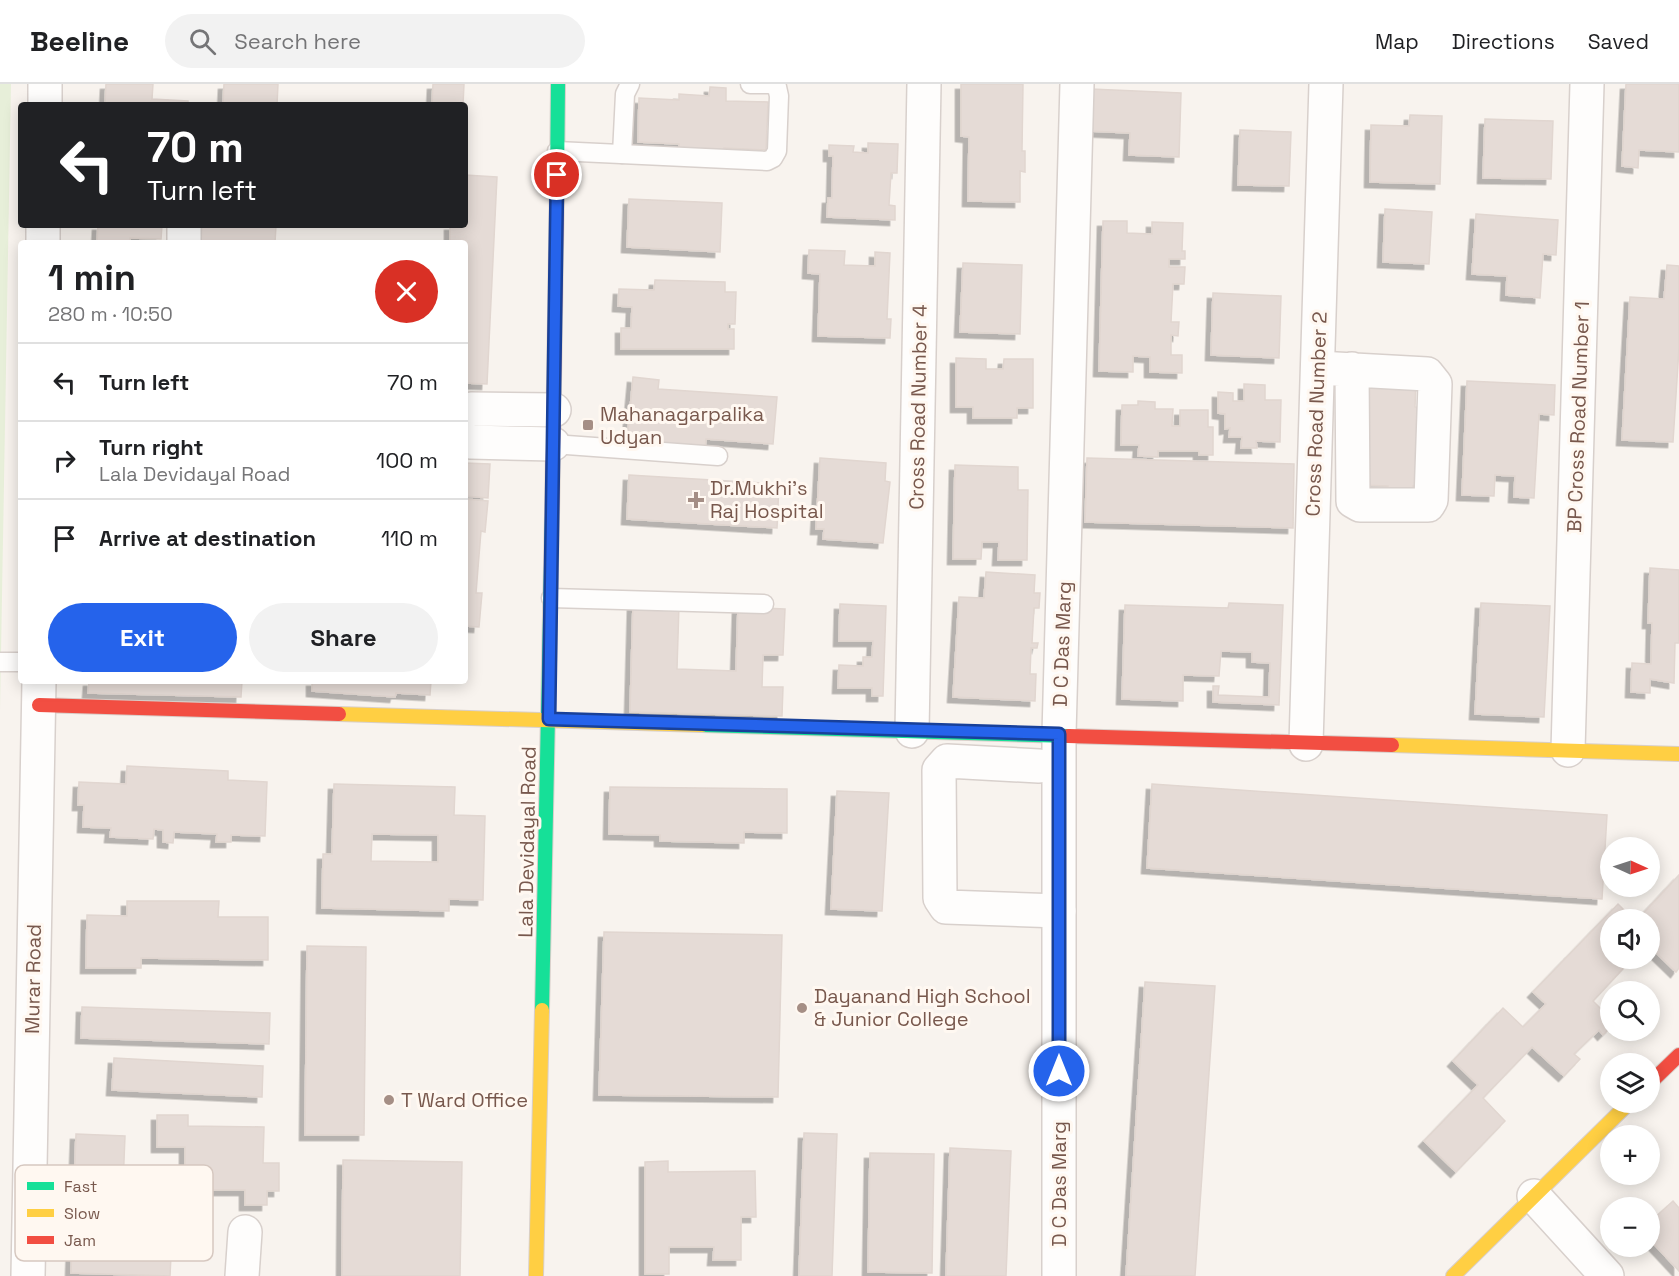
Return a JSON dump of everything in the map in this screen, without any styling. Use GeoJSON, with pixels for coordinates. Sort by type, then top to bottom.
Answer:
{"type":"FeatureCollection","features":[{"type":"Feature","properties":{"kind":"street"},"geometry":{"type":"LineString","coordinates":[[45,84],[45,102]]}},
{"type":"Feature","properties":{"kind":"street","name":"Lala Devidayal Road"},"geometry":{"type":"LineString","coordinates":[[536,1276],[549,719],[558,84]]}},
{"type":"Feature","properties":{"kind":"street","name":"Cross Road Number 4"},"geometry":{"type":"LineString","coordinates":[[912,730],[924,84]]}},
{"type":"Feature","properties":{"kind":"street","name":"D C Das Marg"},"geometry":{"type":"LineString","coordinates":[[1059,1276],[1048,910],[1049,733],[1077,84]]}},
{"type":"Feature","properties":{"kind":"street","name":"Cross Road Number 2"},"geometry":{"type":"LineString","coordinates":[[1306,744],[1326,84]]}},
{"type":"Feature","properties":{"kind":"street","name":"BP Cross Road Number 1"},"geometry":{"type":"LineString","coordinates":[[1568,750],[1587,84]]}},
{"type":"Feature","properties":{"kind":"street"},"geometry":{"type":"LineString","coordinates":[[1318,368],[1352,369],[1426,374],[1432,378],[1435,384],[1431,500],[1428,505],[1360,505],[1353,501],[1352,369]]}},
{"type":"Feature","properties":{"kind":"street"},"geometry":{"type":"LineString","coordinates":[[468,410],[554,410]]}},
{"type":"Feature","properties":{"kind":"street"},"geometry":{"type":"LineString","coordinates":[[468,441],[553,444]]}},
{"type":"Feature","properties":{"kind":"street"},"geometry":{"type":"LineString","coordinates":[[39,693],[549,719],[912,730],[1039,766]]}},
{"type":"Feature","properties":{"kind":"street","name":"Murar Road"},"geometry":{"type":"LineString","coordinates":[[30,1165],[39,693]]}},
{"type":"Feature","properties":{"kind":"street"},"geometry":{"type":"LineString","coordinates":[[1048,826],[1039,766],[1049,733]]}},
{"type":"Feature","properties":{"kind":"street"},"geometry":{"type":"LineString","coordinates":[[1048,910],[946,907],[941,904],[939,770],[947,761],[977,747],[1049,733],[1306,744],[1679,754]]}},
{"type":"Feature","properties":{"kind":"street"},"geometry":{"type":"LineString","coordinates":[[1660,1073],[1679,1055]]}},
{"type":"Feature","properties":{"kind":"street"},"geometry":{"type":"LineString","coordinates":[[1452,1276],[1619,1113]]}},
{"type":"Feature","properties":{"kind":"street"},"geometry":{"type":"LineString","coordinates":[[1534,1196],[1607,1276]]}},
{"type":"Feature","properties":{"kind":"street"},"geometry":{"type":"LineString","coordinates":[[242,1276],[245,1232]]}},
{"type":"Feature","properties":{"kind":"street","name":"Murar Road"},"geometry":{"type":"LineString","coordinates":[[28,1261],[28,1276]]}},
{"type":"Feature","properties":{"kind":"lane"},"geometry":{"type":"LineString","coordinates":[[622,154],[625,94],[630,84]]}},
{"type":"Feature","properties":{"kind":"lane"},"geometry":{"type":"LineString","coordinates":[[557,151],[767,161],[773,158],[777,151],[779,96],[777,87],[750,84]]}},
{"type":"Feature","properties":{"kind":"lane"},"geometry":{"type":"LineString","coordinates":[[553,444],[718,456]]}},
{"type":"Feature","properties":{"kind":"lane"},"geometry":{"type":"LineString","coordinates":[[551,598],[764,604]]}},
{"type":"Feature","properties":{"kind":"lane"},"geometry":{"type":"LineString","coordinates":[[0,662],[18,662]]}},
{"type":"Feature","properties":{"kind":"green space"},"geometry":{"type":"Polygon","coordinates":[[[0,84],[11,84],[0,711],[0,84]]]}},
{"type":"Feature","properties":{"kind":"building"},"geometry":{"type":"Polygon","coordinates":[[[106,84],[153,84],[152,99],[188,101],[188,102],[105,102],[106,84]]]}},
{"type":"Feature","properties":{"kind":"building"},"geometry":{"type":"Polygon","coordinates":[[[224,84],[278,84],[277,102],[223,102],[224,84]]]}},
{"type":"Feature","properties":{"kind":"building"},"geometry":{"type":"Polygon","coordinates":[[[433,84],[464,84],[463,102],[432,102],[433,84]]]}},
{"type":"Feature","properties":{"kind":"building"},"geometry":{"type":"Polygon","coordinates":[[[961,84],[1023,84],[1022,151],[1025,151],[1025,172],[1020,171],[1020,202],[968,201],[969,137],[961,136],[961,84]]]}},
{"type":"Feature","properties":{"kind":"building"},"geometry":{"type":"Polygon","coordinates":[[[1626,84],[1679,84],[1679,152],[1639,150],[1638,168],[1622,166],[1626,84]]]}},
{"type":"Feature","properties":{"kind":"building"},"geometry":{"type":"Polygon","coordinates":[[[710,87],[726,88],[726,101],[768,102],[766,150],[724,148],[724,152],[679,150],[679,144],[638,142],[639,98],[679,100],[679,94],[709,96],[710,87]]]}},
{"type":"Feature","properties":{"kind":"building"},"geometry":{"type":"Polygon","coordinates":[[[1091,89],[1181,93],[1179,157],[1129,155],[1130,133],[1089,131],[1091,89]]]}},
{"type":"Feature","properties":{"kind":"building"},"geometry":{"type":"Polygon","coordinates":[[[1410,115],[1442,116],[1440,184],[1370,182],[1371,125],[1409,126],[1410,115]]]}},
{"type":"Feature","properties":{"kind":"building"},"geometry":{"type":"Polygon","coordinates":[[[1485,119],[1553,121],[1551,179],[1483,178],[1485,119]]]}},
{"type":"Feature","properties":{"kind":"building"},"geometry":{"type":"Polygon","coordinates":[[[1240,130],[1291,132],[1289,186],[1238,185],[1240,130]]]}},
{"type":"Feature","properties":{"kind":"building"},"geometry":{"type":"Polygon","coordinates":[[[868,143],[898,144],[897,173],[891,173],[889,205],[895,206],[895,220],[827,217],[828,198],[832,198],[833,156],[829,156],[829,145],[854,146],[853,152],[868,153],[868,143]]]}},
{"type":"Feature","properties":{"kind":"building"},"geometry":{"type":"Polygon","coordinates":[[[468,175],[497,177],[487,384],[468,383],[468,240],[450,240],[450,228],[468,228],[468,175]]]}},
{"type":"Feature","properties":{"kind":"building"},"geometry":{"type":"Polygon","coordinates":[[[629,199],[722,203],[720,252],[627,247],[629,199]]]}},
{"type":"Feature","properties":{"kind":"building"},"geometry":{"type":"Polygon","coordinates":[[[1385,209],[1432,212],[1429,264],[1383,262],[1385,209]]]}},
{"type":"Feature","properties":{"kind":"building"},"geometry":{"type":"Polygon","coordinates":[[[1476,214],[1558,220],[1556,255],[1543,254],[1540,298],[1506,295],[1507,276],[1472,274],[1476,214]]]}},
{"type":"Feature","properties":{"kind":"building"},"geometry":{"type":"Polygon","coordinates":[[[1103,221],[1127,221],[1127,233],[1152,234],[1152,222],[1183,223],[1182,251],[1185,251],[1185,259],[1169,259],[1169,267],[1185,267],[1184,284],[1173,284],[1171,322],[1179,322],[1178,336],[1171,335],[1171,355],[1182,355],[1182,373],[1150,372],[1150,357],[1133,356],[1133,372],[1099,371],[1103,221]]]}},
{"type":"Feature","properties":{"kind":"building"},"geometry":{"type":"Polygon","coordinates":[[[98,228],[162,228],[161,239],[97,240],[98,228]]]}},
{"type":"Feature","properties":{"kind":"building"},"geometry":{"type":"Polygon","coordinates":[[[202,228],[276,228],[275,240],[201,240],[202,228]]]}},
{"type":"Feature","properties":{"kind":"building"},"geometry":{"type":"Polygon","coordinates":[[[809,250],[845,251],[844,265],[875,266],[875,252],[890,253],[887,319],[891,319],[890,338],[818,336],[820,274],[808,273],[809,250]]]}},
{"type":"Feature","properties":{"kind":"building"},"geometry":{"type":"Polygon","coordinates":[[[963,263],[1022,265],[1020,334],[960,332],[963,263]]]}},
{"type":"Feature","properties":{"kind":"building"},"geometry":{"type":"Polygon","coordinates":[[[1667,265],[1679,266],[1679,348],[1673,442],[1622,440],[1630,297],[1664,299],[1667,265]]]}},
{"type":"Feature","properties":{"kind":"building"},"geometry":{"type":"Polygon","coordinates":[[[655,280],[725,282],[725,292],[736,292],[735,324],[728,324],[728,329],[734,329],[734,349],[621,349],[621,328],[631,328],[632,307],[618,306],[619,289],[654,290],[655,280]]]}},
{"type":"Feature","properties":{"kind":"building"},"geometry":{"type":"Polygon","coordinates":[[[1213,293],[1281,296],[1279,358],[1211,355],[1213,293]]]}},
{"type":"Feature","properties":{"kind":"building"},"geometry":{"type":"Polygon","coordinates":[[[956,358],[986,359],[986,369],[1003,369],[1004,359],[1033,359],[1033,408],[1017,408],[1017,418],[973,418],[973,407],[956,407],[956,358]]]}},
{"type":"Feature","properties":{"kind":"building"},"geometry":{"type":"Polygon","coordinates":[[[633,377],[659,380],[658,389],[777,397],[773,444],[706,439],[705,448],[627,441],[633,377]]]}},
{"type":"Feature","properties":{"kind":"building"},"geometry":{"type":"Polygon","coordinates":[[[1361,380],[1416,380],[1415,407],[1420,408],[1427,486],[1413,486],[1413,501],[1388,500],[1388,486],[1358,485],[1361,380]]]}},
{"type":"Feature","properties":{"kind":"building"},"geometry":{"type":"Polygon","coordinates":[[[1467,381],[1555,385],[1554,415],[1539,414],[1534,498],[1514,497],[1515,476],[1495,475],[1494,496],[1462,495],[1467,381]]]}},
{"type":"Feature","properties":{"kind":"building"},"geometry":{"type":"Polygon","coordinates":[[[1244,384],[1265,385],[1265,400],[1281,400],[1280,442],[1256,441],[1257,448],[1241,448],[1242,437],[1229,437],[1230,428],[1225,429],[1225,414],[1218,413],[1218,392],[1233,393],[1233,401],[1244,401],[1244,384]]]}},
{"type":"Feature","properties":{"kind":"building"},"geometry":{"type":"Polygon","coordinates":[[[1138,401],[1155,402],[1155,409],[1173,409],[1172,426],[1180,426],[1180,410],[1208,410],[1208,427],[1213,427],[1213,455],[1199,455],[1199,451],[1158,451],[1158,457],[1138,456],[1139,445],[1121,445],[1122,405],[1138,405],[1138,401]]]}},
{"type":"Feature","properties":{"kind":"building"},"geometry":{"type":"Polygon","coordinates":[[[820,458],[886,463],[885,481],[890,482],[883,543],[823,539],[824,529],[816,529],[820,458]]]}},
{"type":"Feature","properties":{"kind":"building"},"geometry":{"type":"Polygon","coordinates":[[[1087,458],[1294,464],[1293,528],[1085,522],[1087,458]]]}},
{"type":"Feature","properties":{"kind":"building"},"geometry":{"type":"Polygon","coordinates":[[[468,463],[490,464],[488,498],[468,496],[468,463]]]}},
{"type":"Feature","properties":{"kind":"building"},"geometry":{"type":"Polygon","coordinates":[[[955,465],[1018,467],[1018,490],[1028,490],[1027,560],[998,560],[999,542],[982,542],[981,559],[953,559],[955,465]]]}},
{"type":"Feature","properties":{"kind":"building"},"geometry":{"type":"Polygon","coordinates":[[[629,475],[779,484],[777,528],[627,519],[629,475]]]}},
{"type":"Feature","properties":{"kind":"building"},"geometry":{"type":"Polygon","coordinates":[[[468,499],[488,501],[485,532],[481,531],[476,593],[482,593],[479,627],[468,626],[468,499]]]}},
{"type":"Feature","properties":{"kind":"building"},"geometry":{"type":"Polygon","coordinates":[[[1650,568],[1679,570],[1679,643],[1675,643],[1674,683],[1650,679],[1650,693],[1631,692],[1632,663],[1651,664],[1652,623],[1648,623],[1650,568]]]}},
{"type":"Feature","properties":{"kind":"building"},"geometry":{"type":"Polygon","coordinates":[[[986,572],[1035,575],[1034,593],[1040,593],[1039,608],[1034,608],[1032,643],[1038,643],[1037,648],[1031,648],[1030,674],[1036,674],[1035,701],[953,697],[959,597],[984,598],[986,572]]]}},
{"type":"Feature","properties":{"kind":"building"},"geometry":{"type":"Polygon","coordinates":[[[1229,603],[1283,605],[1279,705],[1213,702],[1213,686],[1219,686],[1218,695],[1269,697],[1270,663],[1252,662],[1252,652],[1221,651],[1219,676],[1183,675],[1183,701],[1122,699],[1125,605],[1228,608],[1229,603]]]}},
{"type":"Feature","properties":{"kind":"building"},"geometry":{"type":"Polygon","coordinates":[[[1481,603],[1550,606],[1544,717],[1475,714],[1481,603]]]}},
{"type":"Feature","properties":{"kind":"building"},"geometry":{"type":"Polygon","coordinates":[[[633,604],[679,605],[677,669],[736,671],[738,607],[785,609],[783,655],[763,655],[762,687],[783,687],[782,716],[630,712],[633,604]]]}},
{"type":"Feature","properties":{"kind":"building"},"geometry":{"type":"Polygon","coordinates":[[[840,604],[886,606],[883,696],[872,696],[872,688],[838,688],[839,665],[863,666],[863,657],[872,657],[873,641],[839,641],[840,604]]]}},
{"type":"Feature","properties":{"kind":"building"},"geometry":{"type":"Polygon","coordinates":[[[89,684],[242,684],[241,697],[88,693],[89,684]]]}},
{"type":"Feature","properties":{"kind":"building"},"geometry":{"type":"Polygon","coordinates":[[[312,684],[431,684],[430,695],[396,693],[395,697],[312,691],[312,684]]]}},
{"type":"Feature","properties":{"kind":"building"},"geometry":{"type":"Polygon","coordinates":[[[127,766],[228,771],[228,780],[267,782],[265,836],[231,835],[231,842],[216,842],[217,834],[174,832],[173,843],[163,842],[163,830],[154,829],[153,839],[110,837],[111,828],[83,827],[84,805],[78,805],[79,782],[126,784],[127,766]]]}},
{"type":"Feature","properties":{"kind":"building"},"geometry":{"type":"Polygon","coordinates":[[[334,784],[455,787],[454,815],[485,816],[483,900],[449,899],[449,911],[322,908],[323,854],[332,854],[334,784]],[[372,834],[371,861],[438,862],[438,835],[372,834]]]}},
{"type":"Feature","properties":{"kind":"building"},"geometry":{"type":"Polygon","coordinates":[[[1152,784],[1607,815],[1606,837],[1600,837],[1600,897],[1602,899],[1147,868],[1152,784]]]}},
{"type":"Feature","properties":{"kind":"building"},"geometry":{"type":"Polygon","coordinates":[[[610,787],[787,789],[787,833],[744,832],[744,843],[660,841],[660,835],[609,834],[610,787]]]}},
{"type":"Feature","properties":{"kind":"building"},"geometry":{"type":"Polygon","coordinates":[[[837,791],[889,793],[882,911],[831,909],[837,791]]]}},
{"type":"Feature","properties":{"kind":"building"},"geometry":{"type":"Polygon","coordinates":[[[1679,875],[1679,968],[1676,972],[1660,957],[1660,909],[1647,909],[1679,875]]]}},
{"type":"Feature","properties":{"kind":"building"},"geometry":{"type":"Polygon","coordinates":[[[127,901],[219,901],[218,917],[268,917],[268,960],[141,958],[141,968],[86,968],[87,915],[127,916],[127,901]]]}},
{"type":"Feature","properties":{"kind":"building"},"geometry":{"type":"Polygon","coordinates":[[[1618,904],[1623,909],[1613,909],[1618,904]]]}},
{"type":"Feature","properties":{"kind":"building"},"geometry":{"type":"Polygon","coordinates":[[[1600,923],[1600,969],[1623,969],[1612,981],[1600,981],[1600,993],[1593,1001],[1600,1008],[1600,1031],[1574,1054],[1580,1059],[1564,1076],[1532,1047],[1483,1098],[1505,1121],[1456,1172],[1424,1141],[1478,1085],[1453,1061],[1503,1008],[1523,1027],[1546,1004],[1533,992],[1600,923]]]}},
{"type":"Feature","properties":{"kind":"building"},"geometry":{"type":"Polygon","coordinates":[[[604,932],[782,935],[778,1097],[599,1095],[604,932]]]}},
{"type":"Feature","properties":{"kind":"building"},"geometry":{"type":"Polygon","coordinates":[[[307,946],[366,947],[364,1135],[305,1135],[307,946]]]}},
{"type":"Feature","properties":{"kind":"building"},"geometry":{"type":"Polygon","coordinates":[[[1145,982],[1215,986],[1195,1276],[1126,1276],[1145,982]]]}},
{"type":"Feature","properties":{"kind":"building"},"geometry":{"type":"Polygon","coordinates":[[[82,1007],[270,1013],[269,1044],[81,1038],[82,1007]]]}},
{"type":"Feature","properties":{"kind":"building"},"geometry":{"type":"Polygon","coordinates":[[[114,1058],[263,1066],[262,1097],[112,1090],[114,1058]]]}},
{"type":"Feature","properties":{"kind":"building"},"geometry":{"type":"Polygon","coordinates":[[[157,1115],[188,1115],[188,1126],[264,1127],[263,1163],[279,1163],[279,1191],[267,1191],[267,1205],[245,1205],[245,1190],[213,1190],[213,1165],[185,1165],[185,1147],[157,1147],[157,1115]]]}},
{"type":"Feature","properties":{"kind":"building"},"geometry":{"type":"Polygon","coordinates":[[[804,1133],[837,1134],[832,1276],[799,1276],[804,1133]]]}},
{"type":"Feature","properties":{"kind":"building"},"geometry":{"type":"Polygon","coordinates":[[[76,1134],[125,1136],[124,1165],[75,1165],[76,1134]]]}},
{"type":"Feature","properties":{"kind":"building"},"geometry":{"type":"Polygon","coordinates":[[[950,1148],[1011,1151],[1006,1276],[946,1276],[950,1148]]]}},
{"type":"Feature","properties":{"kind":"building"},"geometry":{"type":"Polygon","coordinates":[[[870,1153],[934,1154],[932,1273],[868,1272],[870,1153]]]}},
{"type":"Feature","properties":{"kind":"building"},"geometry":{"type":"Polygon","coordinates":[[[343,1160],[462,1162],[460,1276],[342,1276],[343,1160]]]}},
{"type":"Feature","properties":{"kind":"building"},"geometry":{"type":"Polygon","coordinates":[[[668,1161],[668,1172],[755,1171],[756,1217],[741,1217],[741,1260],[713,1260],[714,1247],[669,1247],[669,1274],[645,1274],[645,1162],[668,1161]]]}},
{"type":"Feature","properties":{"kind":"building"},"geometry":{"type":"Polygon","coordinates":[[[1673,1201],[1679,1208],[1679,1271],[1660,1251],[1660,1213],[1673,1201]]]}},
{"type":"Feature","properties":{"kind":"building"},"geometry":{"type":"Polygon","coordinates":[[[71,1261],[171,1261],[170,1276],[71,1273],[71,1261]]]}},
{"type":"Feature","properties":{"kind":"traffic: fast"},"geometry":{"type":"LineString","coordinates":[[557,183],[558,84]]}},
{"type":"Feature","properties":{"kind":"traffic: fast"},"geometry":{"type":"LineString","coordinates":[[542,1010],[552,516]]}},
{"type":"Feature","properties":{"kind":"traffic: fast"},"geometry":{"type":"LineString","coordinates":[[702,725],[1068,736]]}},
{"type":"Feature","properties":{"kind":"traffic: slow"},"geometry":{"type":"LineString","coordinates":[[339,714],[702,725]]}},
{"type":"Feature","properties":{"kind":"traffic: slow"},"geometry":{"type":"LineString","coordinates":[[1392,745],[1679,754]]}},
{"type":"Feature","properties":{"kind":"traffic: slow"},"geometry":{"type":"LineString","coordinates":[[536,1276],[542,1010]]}},
{"type":"Feature","properties":{"kind":"traffic: slow"},"geometry":{"type":"LineString","coordinates":[[1453,1276],[1619,1113]]}},
{"type":"Feature","properties":{"kind":"traffic: jam"},"geometry":{"type":"LineString","coordinates":[[552,516],[557,183]]}},
{"type":"Feature","properties":{"kind":"traffic: jam"},"geometry":{"type":"LineString","coordinates":[[39,705],[339,714]]}},
{"type":"Feature","properties":{"kind":"traffic: jam"},"geometry":{"type":"LineString","coordinates":[[1068,736],[1392,745]]}},
{"type":"Feature","properties":{"kind":"traffic: jam"},"geometry":{"type":"LineString","coordinates":[[1660,1073],[1679,1055]]}},
{"type":"Feature","properties":{"kind":"place","name":"Mahanagarpalika Udyan"},"geometry":{"type":"Point","coordinates":[588,425]}},
{"type":"Feature","properties":{"kind":"place","name":"Dr.Mukhi's Raj Hospital"},"geometry":{"type":"Point","coordinates":[696,500]}},
{"type":"Feature","properties":{"kind":"place","name":"Dayanand High School & Junior College"},"geometry":{"type":"Point","coordinates":[802,1008]}},
{"type":"Feature","properties":{"kind":"place","name":"T Ward Office"},"geometry":{"type":"Point","coordinates":[389,1100]}},
{"type":"Feature","properties":{"kind":"route"},"geometry":{"type":"LineString","coordinates":[[557,175],[549,719],[1059,734],[1059,1071]]}}]}
